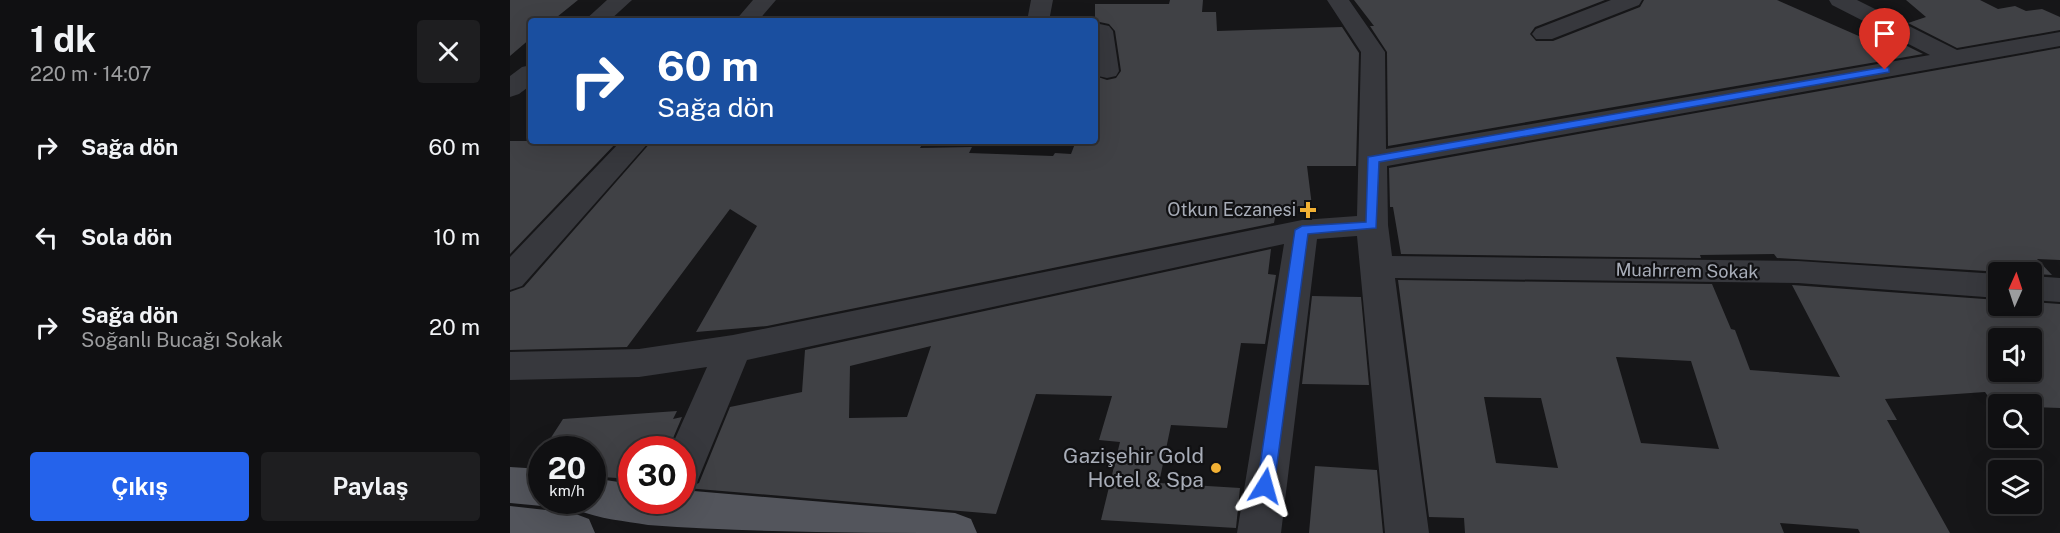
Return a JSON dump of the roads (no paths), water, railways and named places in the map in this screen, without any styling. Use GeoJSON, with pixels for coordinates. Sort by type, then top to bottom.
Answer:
{"type":"FeatureCollection","features":[{"type":"Feature","properties":{"kind":"main road"},"geometry":{"type":"LineString","coordinates":[[696,508],[932,532]]}},
{"type":"Feature","properties":{"kind":"main road"},"geometry":{"type":"LineString","coordinates":[[510,526],[573,533]]}},
{"type":"Feature","properties":{"kind":"street"},"geometry":{"type":"LineString","coordinates":[[598,18],[621,0]]}},
{"type":"Feature","properties":{"kind":"street"},"geometry":{"type":"LineString","coordinates":[[749,18],[765,0]]}},
{"type":"Feature","properties":{"kind":"street"},"geometry":{"type":"LineString","coordinates":[[1039,18],[1042,0]]}},
{"type":"Feature","properties":{"kind":"street"},"geometry":{"type":"LineString","coordinates":[[1338,0],[1373,52],[1372,225],[1407,533]]}},
{"type":"Feature","properties":{"kind":"street"},"geometry":{"type":"LineString","coordinates":[[1544,34],[1631,0]]}},
{"type":"Feature","properties":{"kind":"street"},"geometry":{"type":"LineString","coordinates":[[1840,0],[1955,58]]}},
{"type":"Feature","properties":{"kind":"street"},"geometry":{"type":"LineString","coordinates":[[1098,30],[1101,31],[1107,71]]}},
{"type":"Feature","properties":{"kind":"street"},"geometry":{"type":"LineString","coordinates":[[1373,160],[2060,39]]}},
{"type":"Feature","properties":{"kind":"street"},"geometry":{"type":"LineString","coordinates":[[515,88],[528,75]]}},
{"type":"Feature","properties":{"kind":"street"},"geometry":{"type":"LineString","coordinates":[[510,278],[633,144]]}},
{"type":"Feature","properties":{"kind":"street"},"geometry":{"type":"LineString","coordinates":[[510,366],[639,363],[733,349],[1302,230],[1372,225]]}},
{"type":"Feature","properties":{"kind":"street"},"geometry":{"type":"LineString","coordinates":[[1258,533],[1302,230]]}},
{"type":"Feature","properties":{"kind":"street","name":"Muahrrem Sokak"},"geometry":{"type":"LineString","coordinates":[[1376,267],[1798,272],[1988,285]]}},
{"type":"Feature","properties":{"kind":"street"},"geometry":{"type":"LineString","coordinates":[[2042,289],[2060,290]]}},
{"type":"Feature","properties":{"kind":"street"},"geometry":{"type":"LineString","coordinates":[[696,436],[733,349]]}},
{"type":"Feature","properties":{"kind":"place","name":"Otkun Eczanesi"},"geometry":{"type":"Point","coordinates":[1308,210]}},
{"type":"Feature","properties":{"kind":"place","name":"Gazişehir Gold Hotel & Spa"},"geometry":{"type":"Point","coordinates":[1216,468]}}]}
